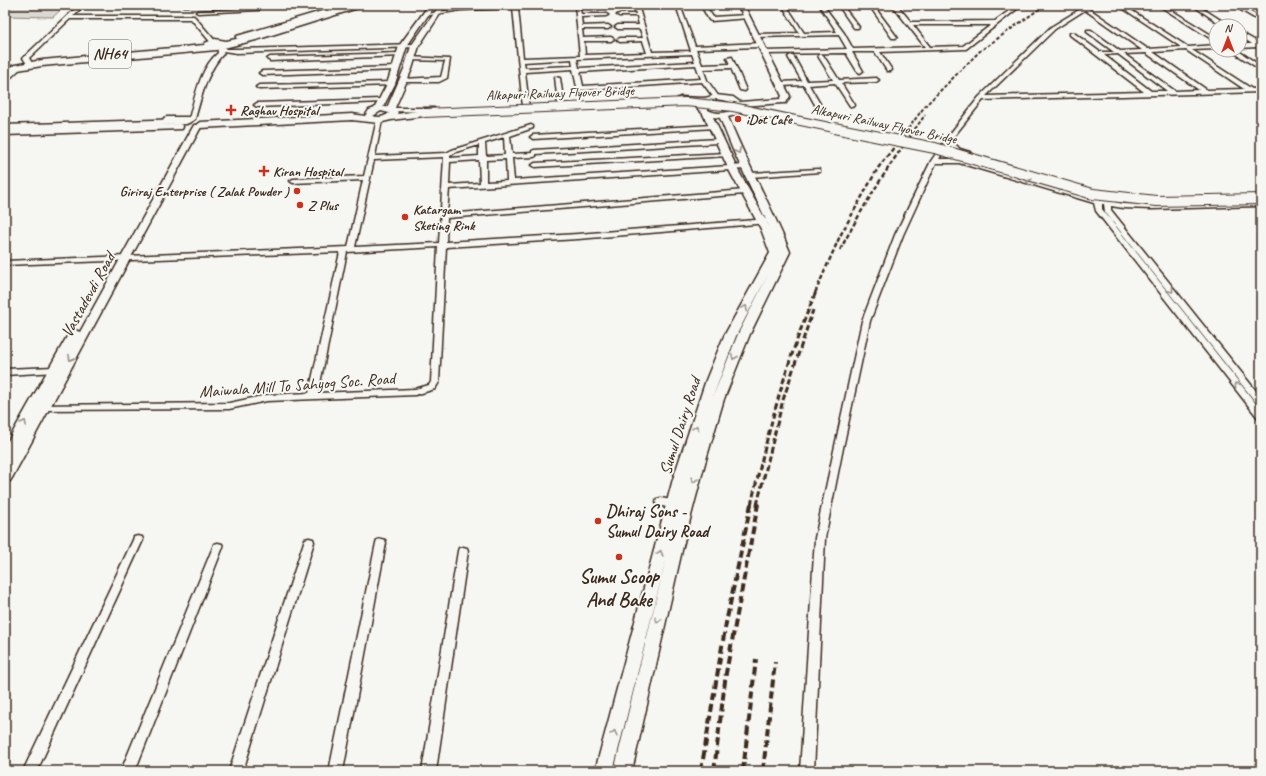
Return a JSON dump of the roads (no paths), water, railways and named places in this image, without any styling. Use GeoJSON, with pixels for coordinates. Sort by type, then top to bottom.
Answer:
{"type":"FeatureCollection","features":[{"type":"Feature","properties":{"kind":"highway","name":"NH64"},"geometry":{"type":"LineString","coordinates":[[240,40],[341,5]]}},
{"type":"Feature","properties":{"kind":"highway","name":"NH64"},"geometry":{"type":"LineString","coordinates":[[9,68],[216,46],[358,5]]}},
{"type":"Feature","properties":{"kind":"highway","name":"NH64"},"geometry":{"type":"LineString","coordinates":[[9,68],[28,63],[216,46]]}},
{"type":"Feature","properties":{"kind":"highway"},"geometry":{"type":"LineString","coordinates":[[5,127],[192,123]]}},
{"type":"Feature","properties":{"kind":"main road"},"geometry":{"type":"LineString","coordinates":[[240,40],[349,5]]}},
{"type":"Feature","properties":{"kind":"main road","name":"Alkapuri Railway Flyover Bridge"},"geometry":{"type":"LineString","coordinates":[[192,123],[669,102],[710,104],[934,148],[1093,194],[1119,199],[1171,202],[1261,199]]}},
{"type":"Feature","properties":{"kind":"main road"},"geometry":{"type":"LineString","coordinates":[[5,127],[192,123]]}},
{"type":"Feature","properties":{"kind":"main road"},"geometry":{"type":"LineString","coordinates":[[5,132],[192,123]]}},
{"type":"Feature","properties":{"kind":"street"},"geometry":{"type":"LineString","coordinates":[[28,63],[26,58],[82,5]]}},
{"type":"Feature","properties":{"kind":"street"},"geometry":{"type":"LineString","coordinates":[[184,5],[206,5]]}},
{"type":"Feature","properties":{"kind":"street"},"geometry":{"type":"LineString","coordinates":[[70,18],[192,17],[206,5]]}},
{"type":"Feature","properties":{"kind":"street"},"geometry":{"type":"LineString","coordinates":[[383,114],[381,100],[391,84],[403,46],[431,6],[440,9],[461,9],[543,5]]}},
{"type":"Feature","properties":{"kind":"street"},"geometry":{"type":"LineString","coordinates":[[577,5],[583,58]]}},
{"type":"Feature","properties":{"kind":"street"},"geometry":{"type":"LineString","coordinates":[[636,5],[650,54]]}},
{"type":"Feature","properties":{"kind":"street"},"geometry":{"type":"LineString","coordinates":[[678,5],[704,80],[716,98]]}},
{"type":"Feature","properties":{"kind":"street"},"geometry":{"type":"LineString","coordinates":[[736,102],[771,97],[777,94],[757,46],[737,5],[704,7],[711,19],[743,18]]}},
{"type":"Feature","properties":{"kind":"street"},"geometry":{"type":"LineString","coordinates":[[784,5],[802,34]]}},
{"type":"Feature","properties":{"kind":"street"},"geometry":{"type":"LineString","coordinates":[[821,5],[841,33],[860,71]]}},
{"type":"Feature","properties":{"kind":"street"},"geometry":{"type":"LineString","coordinates":[[840,5],[856,27]]}},
{"type":"Feature","properties":{"kind":"street"},"geometry":{"type":"LineString","coordinates":[[871,5],[894,38]]}},
{"type":"Feature","properties":{"kind":"street"},"geometry":{"type":"LineString","coordinates":[[894,5],[929,49]]}},
{"type":"Feature","properties":{"kind":"street"},"geometry":{"type":"LineString","coordinates":[[765,53],[964,48],[1020,5]]}},
{"type":"Feature","properties":{"kind":"street"},"geometry":{"type":"LineString","coordinates":[[1120,5],[1250,90]]}},
{"type":"Feature","properties":{"kind":"street"},"geometry":{"type":"LineString","coordinates":[[1160,5],[1208,35]]}},
{"type":"Feature","properties":{"kind":"street"},"geometry":{"type":"LineString","coordinates":[[1194,5],[1214,18]]}},
{"type":"Feature","properties":{"kind":"street"},"geometry":{"type":"LineString","coordinates":[[1234,5],[1261,20]]}},
{"type":"Feature","properties":{"kind":"street"},"geometry":{"type":"LineString","coordinates":[[515,6],[526,107]]}},
{"type":"Feature","properties":{"kind":"street"},"geometry":{"type":"LineString","coordinates":[[807,771],[820,538],[838,448],[866,321],[899,235],[934,161],[948,140],[981,98],[1053,28],[1088,7],[1206,92]]}},
{"type":"Feature","properties":{"kind":"street"},"geometry":{"type":"LineString","coordinates":[[198,12],[257,9]]}},
{"type":"Feature","properties":{"kind":"street"},"geometry":{"type":"LineString","coordinates":[[424,15],[440,9]]}},
{"type":"Feature","properties":{"kind":"street"},"geometry":{"type":"LineString","coordinates":[[312,396],[347,250],[383,114],[403,81],[415,46],[440,9]]}},
{"type":"Feature","properties":{"kind":"street"},"geometry":{"type":"LineString","coordinates":[[578,16],[606,15]]}},
{"type":"Feature","properties":{"kind":"street"},"geometry":{"type":"LineString","coordinates":[[619,15],[639,15]]}},
{"type":"Feature","properties":{"kind":"street"},"geometry":{"type":"LineString","coordinates":[[192,17],[216,46],[225,50],[236,51],[415,46]]}},
{"type":"Feature","properties":{"kind":"street"},"geometry":{"type":"LineString","coordinates":[[743,18],[757,36],[757,46]]}},
{"type":"Feature","properties":{"kind":"street"},"geometry":{"type":"LineString","coordinates":[[909,24],[997,22]]}},
{"type":"Feature","properties":{"kind":"street"},"geometry":{"type":"LineString","coordinates":[[579,28],[608,27]]}},
{"type":"Feature","properties":{"kind":"street"},"geometry":{"type":"LineString","coordinates":[[618,27],[642,27]]}},
{"type":"Feature","properties":{"kind":"street"},"geometry":{"type":"LineString","coordinates":[[1089,31],[1174,93]]}},
{"type":"Feature","properties":{"kind":"street"},"geometry":{"type":"LineString","coordinates":[[757,36],[841,33]]}},
{"type":"Feature","properties":{"kind":"street"},"geometry":{"type":"LineString","coordinates":[[1072,34],[1151,94]]}},
{"type":"Feature","properties":{"kind":"street"},"geometry":{"type":"LineString","coordinates":[[620,40],[646,39]]}},
{"type":"Feature","properties":{"kind":"street"},"geometry":{"type":"LineString","coordinates":[[1248,39],[1260,46]]}},
{"type":"Feature","properties":{"kind":"street"},"geometry":{"type":"LineString","coordinates":[[581,40],[611,40]]}},
{"type":"Feature","properties":{"kind":"street","name":"Vastadevdi Road"},"geometry":{"type":"LineString","coordinates":[[5,457],[38,408],[122,259],[192,123],[201,88],[216,46]]}},
{"type":"Feature","properties":{"kind":"street"},"geometry":{"type":"LineString","coordinates":[[383,114],[703,106],[716,98],[736,102],[783,101],[786,96],[765,53],[757,46],[583,58],[521,60]]}},
{"type":"Feature","properties":{"kind":"street"},"geometry":{"type":"LineString","coordinates":[[1248,46],[1260,46]]}},
{"type":"Feature","properties":{"kind":"street"},"geometry":{"type":"LineString","coordinates":[[1099,54],[1208,48]]}},
{"type":"Feature","properties":{"kind":"street"},"geometry":{"type":"LineString","coordinates":[[876,50],[889,70]]}},
{"type":"Feature","properties":{"kind":"street"},"geometry":{"type":"LineString","coordinates":[[270,59],[400,55]]}},
{"type":"Feature","properties":{"kind":"street"},"geometry":{"type":"LineString","coordinates":[[821,56],[836,82],[852,105]]}},
{"type":"Feature","properties":{"kind":"street"},"geometry":{"type":"LineString","coordinates":[[791,57],[820,108]]}},
{"type":"Feature","properties":{"kind":"street"},"geometry":{"type":"LineString","coordinates":[[403,81],[439,80],[444,78],[448,60],[412,58]]}},
{"type":"Feature","properties":{"kind":"street"},"geometry":{"type":"LineString","coordinates":[[574,58],[580,87],[582,88],[704,80]]}},
{"type":"Feature","properties":{"kind":"street"},"geometry":{"type":"LineString","coordinates":[[730,58],[743,90]]}},
{"type":"Feature","properties":{"kind":"street"},"geometry":{"type":"LineString","coordinates":[[1245,58],[1261,68]]}},
{"type":"Feature","properties":{"kind":"street"},"geometry":{"type":"LineString","coordinates":[[522,70],[698,65],[733,66]]}},
{"type":"Feature","properties":{"kind":"street"},"geometry":{"type":"LineString","coordinates":[[5,81],[9,68]]}},
{"type":"Feature","properties":{"kind":"street"},"geometry":{"type":"LineString","coordinates":[[262,73],[395,70]]}},
{"type":"Feature","properties":{"kind":"street"},"geometry":{"type":"LineString","coordinates":[[557,78],[561,105]]}},
{"type":"Feature","properties":{"kind":"street"},"geometry":{"type":"LineString","coordinates":[[781,84],[876,80]]}},
{"type":"Feature","properties":{"kind":"street"},"geometry":{"type":"LineString","coordinates":[[259,87],[391,84]]}},
{"type":"Feature","properties":{"kind":"street"},"geometry":{"type":"LineString","coordinates":[[981,98],[1261,90]]}},
{"type":"Feature","properties":{"kind":"street"},"geometry":{"type":"LineString","coordinates":[[383,114],[687,98],[723,115],[738,111],[740,109],[736,102]]}},
{"type":"Feature","properties":{"kind":"street"},"geometry":{"type":"LineString","coordinates":[[257,105],[381,100]]}},
{"type":"Feature","properties":{"kind":"street"},"geometry":{"type":"LineString","coordinates":[[604,771],[646,605],[674,504],[744,334],[785,252],[767,222],[745,192],[743,170],[726,155],[718,141],[703,106]]}},
{"type":"Feature","properties":{"kind":"street"},"geometry":{"type":"LineString","coordinates":[[723,115],[743,170],[767,222]]}},
{"type":"Feature","properties":{"kind":"street"},"geometry":{"type":"LineString","coordinates":[[442,245],[446,187],[446,158],[454,151],[531,126],[536,173]]}},
{"type":"Feature","properties":{"kind":"street"},"geometry":{"type":"LineString","coordinates":[[533,137],[713,127]]}},
{"type":"Feature","properties":{"kind":"street"},"geometry":{"type":"LineString","coordinates":[[507,135],[511,183]]}},
{"type":"Feature","properties":{"kind":"street"},"geometry":{"type":"LineString","coordinates":[[948,140],[958,150],[1101,192],[1141,198],[1261,195]]}},
{"type":"Feature","properties":{"kind":"street"},"geometry":{"type":"LineString","coordinates":[[371,158],[509,157],[718,141]]}},
{"type":"Feature","properties":{"kind":"street"},"geometry":{"type":"LineString","coordinates":[[482,142],[483,185]]}},
{"type":"Feature","properties":{"kind":"street"},"geometry":{"type":"LineString","coordinates":[[446,187],[511,183],[536,173],[726,155]]}},
{"type":"Feature","properties":{"kind":"street"},"geometry":{"type":"LineString","coordinates":[[934,161],[959,161],[1106,203],[1152,207],[1261,204]]}},
{"type":"Feature","properties":{"kind":"street"},"geometry":{"type":"LineString","coordinates":[[536,173],[743,170],[818,171]]}},
{"type":"Feature","properties":{"kind":"street"},"geometry":{"type":"LineString","coordinates":[[293,180],[366,178]]}},
{"type":"Feature","properties":{"kind":"street"},"geometry":{"type":"LineString","coordinates":[[444,216],[745,192]]}},
{"type":"Feature","properties":{"kind":"street"},"geometry":{"type":"LineString","coordinates":[[1101,192],[1097,201],[1099,209],[1261,416]]}},
{"type":"Feature","properties":{"kind":"street"},"geometry":{"type":"LineString","coordinates":[[1101,192],[1108,210],[1261,403]]}},
{"type":"Feature","properties":{"kind":"street"},"geometry":{"type":"LineString","coordinates":[[5,263],[442,245],[767,222]]}},
{"type":"Feature","properties":{"kind":"street","name":"Maiwala Mill To Sahyog Soc. Road"},"geometry":{"type":"LineString","coordinates":[[38,408],[229,406],[267,398],[415,392],[432,387],[435,382],[442,245]]}},
{"type":"Feature","properties":{"kind":"street","name":"Vastadevdi Road"},"geometry":{"type":"LineString","coordinates":[[5,478],[54,370],[122,259]]}},
{"type":"Feature","properties":{"kind":"street"},"geometry":{"type":"LineString","coordinates":[[5,372],[54,370]]}},
{"type":"Feature","properties":{"kind":"street"},"geometry":{"type":"LineString","coordinates":[[623,771],[674,504]]}},
{"type":"Feature","properties":{"kind":"street"},"geometry":{"type":"LineString","coordinates":[[30,771],[138,540]]}},
{"type":"Feature","properties":{"kind":"street"},"geometry":{"type":"LineString","coordinates":[[236,771],[309,542]]}},
{"type":"Feature","properties":{"kind":"street"},"geometry":{"type":"LineString","coordinates":[[336,771],[381,543]]}},
{"type":"Feature","properties":{"kind":"street"},"geometry":{"type":"LineString","coordinates":[[128,771],[218,547]]}},
{"type":"Feature","properties":{"kind":"street"},"geometry":{"type":"LineString","coordinates":[[429,771],[463,552]]}},
{"type":"Feature","properties":{"kind":"railway"},"geometry":{"type":"LineString","coordinates":[[908,129],[925,106],[980,51],[1045,5]]}},
{"type":"Feature","properties":{"kind":"railway"},"geometry":{"type":"LineString","coordinates":[[915,129],[925,115]]}},
{"type":"Feature","properties":{"kind":"railway"},"geometry":{"type":"LineString","coordinates":[[815,293],[840,236],[878,168],[909,128]]}},
{"type":"Feature","properties":{"kind":"railway"},"geometry":{"type":"LineString","coordinates":[[840,250],[895,157],[916,128]]}},
{"type":"Feature","properties":{"kind":"railway"},"geometry":{"type":"LineString","coordinates":[[751,505],[771,424],[787,370],[805,318],[816,292]]}},
{"type":"Feature","properties":{"kind":"railway"},"geometry":{"type":"LineString","coordinates":[[757,505],[783,400],[813,310]]}},
{"type":"Feature","properties":{"kind":"railway"},"geometry":{"type":"LineString","coordinates":[[701,771],[726,623],[751,504]]}},
{"type":"Feature","properties":{"kind":"railway"},"geometry":{"type":"LineString","coordinates":[[714,771],[726,673],[758,504]]}},
{"type":"Feature","properties":{"kind":"railway"},"geometry":{"type":"LineString","coordinates":[[743,771],[756,659]]}},
{"type":"Feature","properties":{"kind":"railway"},"geometry":{"type":"LineString","coordinates":[[763,771],[775,662]]}},
{"type":"Feature","properties":{"kind":"place","name":"Raghav Hospital"},"geometry":{"type":"Point","coordinates":[231,110]}},
{"type":"Feature","properties":{"kind":"place","name":"iDot Cafe"},"geometry":{"type":"Point","coordinates":[738,119]}},
{"type":"Feature","properties":{"kind":"place","name":"Kiran Hospital"},"geometry":{"type":"Point","coordinates":[264,171]}},
{"type":"Feature","properties":{"kind":"place","name":"Giriraj Enterprise ( Zalak Powder )"},"geometry":{"type":"Point","coordinates":[297,191]}},
{"type":"Feature","properties":{"kind":"place","name":"Z Plus"},"geometry":{"type":"Point","coordinates":[300,205]}},
{"type":"Feature","properties":{"kind":"place","name":"Katargam Sketing Rink"},"geometry":{"type":"Point","coordinates":[405,217]}},
{"type":"Feature","properties":{"kind":"place","name":"Dhiraj Sons - Sumul Dairy Road"},"geometry":{"type":"Point","coordinates":[598,521]}},
{"type":"Feature","properties":{"kind":"place","name":"Sumu Scoop And Bake"},"geometry":{"type":"Point","coordinates":[619,557]}}]}
